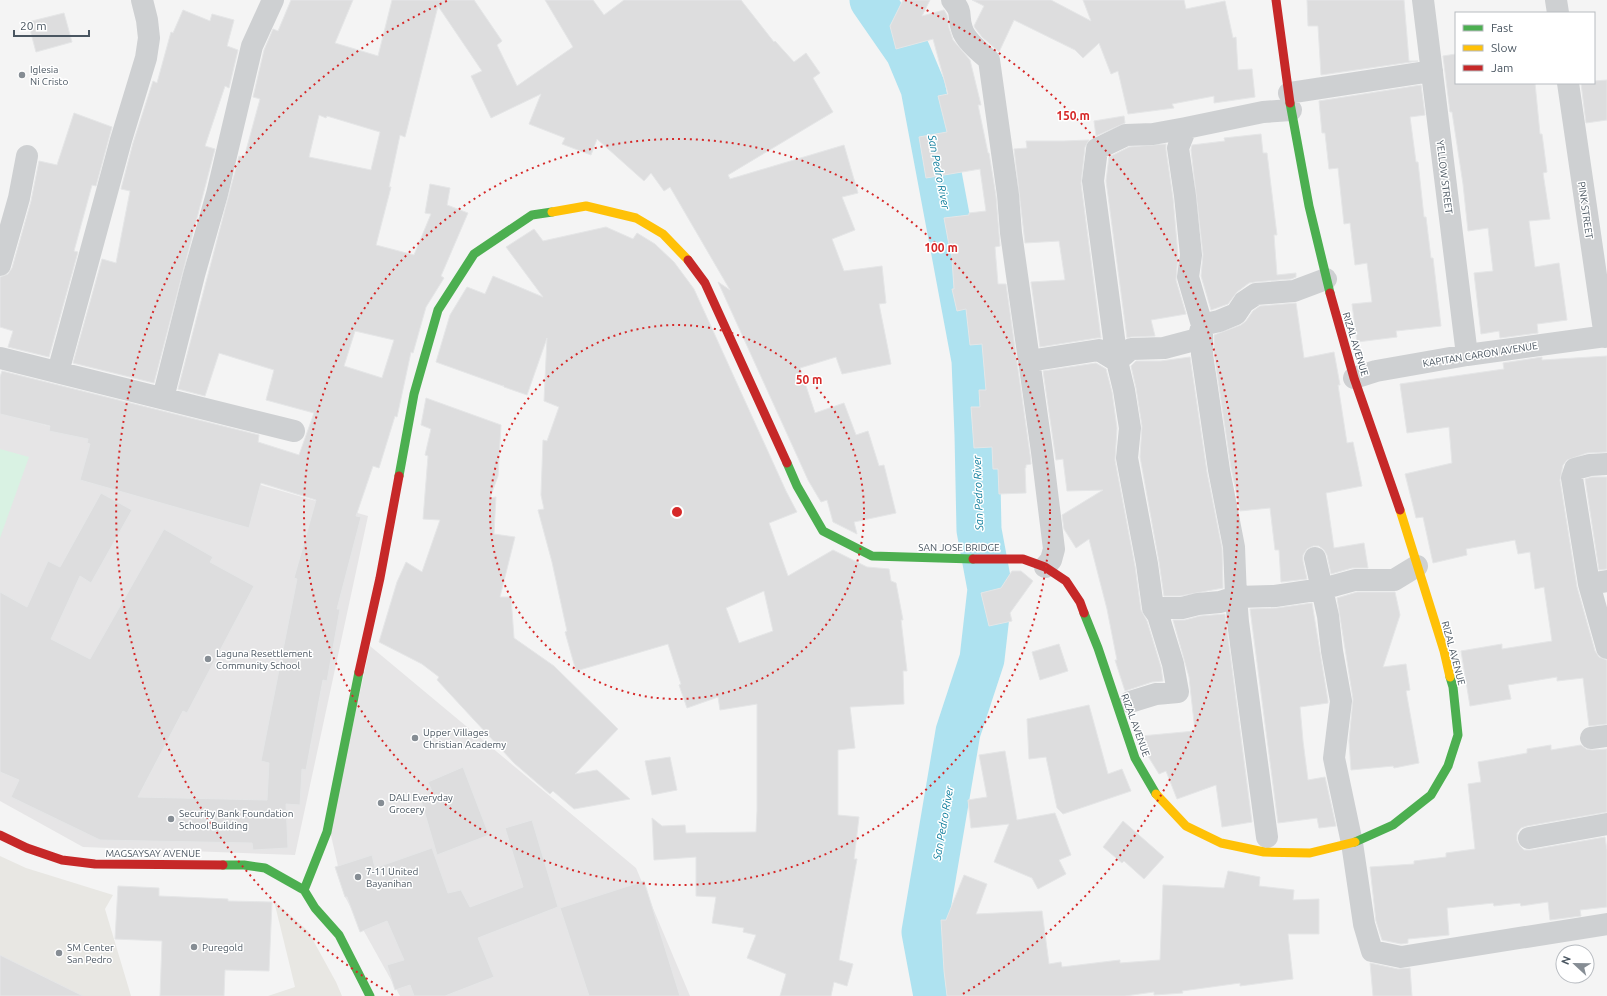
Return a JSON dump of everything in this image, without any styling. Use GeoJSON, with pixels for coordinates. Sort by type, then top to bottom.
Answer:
{"type":"FeatureCollection","features":[{"type":"Feature","properties":{"kind":"main road","name":"RIZAL AVENUE"},"geometry":{"type":"LineString","coordinates":[[1009,558],[1023,559],[1045,567],[1066,581],[1080,602],[1098,648],[1135,758],[1157,796],[1186,826],[1221,843],[1264,852],[1310,852],[1352,843],[1393,825],[1430,795],[1448,766],[1458,735],[1453,687],[1444,651],[1417,566],[1354,378],[1326,279],[1309,206],[1290,102],[1276,0]]}},
{"type":"Feature","properties":{"kind":"main road","name":"SAN JOSE BRIDGE"},"geometry":{"type":"LineString","coordinates":[[304,890],[327,832],[362,654],[382,570],[414,394],[438,310],[474,254],[532,215],[586,206],[636,218],[663,234],[683,254],[705,283],[797,486],[823,531],[872,556],[910,558],[1009,558]]}},
{"type":"Feature","properties":{"kind":"main road","name":"MAGSAYSAY AVENUE"},"geometry":{"type":"LineString","coordinates":[[0,836],[27,848],[62,860],[95,864],[244,865],[265,868],[304,890]]}},
{"type":"Feature","properties":{"kind":"main road"},"geometry":{"type":"LineString","coordinates":[[304,890],[315,908],[339,935],[370,996]]}},
{"type":"Feature","properties":{"kind":"street"},"geometry":{"type":"LineString","coordinates":[[58,372],[121,140],[146,58],[149,38],[147,20],[142,0]]}},
{"type":"Feature","properties":{"kind":"street"},"geometry":{"type":"LineString","coordinates":[[163,398],[194,275],[217,194],[252,46],[273,0]]}},
{"type":"Feature","properties":{"kind":"street"},"geometry":{"type":"LineString","coordinates":[[952,0],[960,9],[962,30],[975,47],[989,60],[1054,549],[1051,560],[1045,567]]}},
{"type":"Feature","properties":{"kind":"street","name":"YELLOW STREET"},"geometry":{"type":"LineString","coordinates":[[1423,0],[1467,355]]}},
{"type":"Feature","properties":{"kind":"street"},"geometry":{"type":"LineString","coordinates":[[1556,0],[1558,12]]}},
{"type":"Feature","properties":{"kind":"street"},"geometry":{"type":"LineString","coordinates":[[1130,702],[1156,694],[1178,692],[1173,664],[1158,615],[1153,608],[1147,564],[1127,458],[1130,428],[1124,390],[1117,361],[1093,180],[1097,149],[1126,135],[1153,134],[1263,112],[1290,102],[1432,71]]}},
{"type":"Feature","properties":{"kind":"street","name":"PINK STREET"},"geometry":{"type":"LineString","coordinates":[[1568,84],[1606,336]]}},
{"type":"Feature","properties":{"kind":"street"},"geometry":{"type":"LineString","coordinates":[[1186,128],[1178,148],[1191,255],[1188,277],[1202,325],[1202,354],[1205,377],[1219,470],[1234,547],[1238,622],[1267,837]]}},
{"type":"Feature","properties":{"kind":"street"},"geometry":{"type":"LineString","coordinates":[[0,265],[19,198],[26,156]]}},
{"type":"Feature","properties":{"kind":"street"},"geometry":{"type":"LineString","coordinates":[[1202,325],[1219,321],[1236,314],[1244,302],[1256,294],[1294,291],[1326,279]]}},
{"type":"Feature","properties":{"kind":"street"},"geometry":{"type":"LineString","coordinates":[[1117,361],[1132,349],[1164,348],[1198,339],[1202,325]]}},
{"type":"Feature","properties":{"kind":"street","name":"KAPITAN CARON AVENUE"},"geometry":{"type":"LineString","coordinates":[[1354,378],[1376,371],[1467,355],[1606,336]]}},
{"type":"Feature","properties":{"kind":"street"},"geometry":{"type":"LineString","coordinates":[[1029,361],[1099,350],[1117,361]]}},
{"type":"Feature","properties":{"kind":"street"},"geometry":{"type":"LineString","coordinates":[[0,358],[294,431]]}},
{"type":"Feature","properties":{"kind":"street"},"geometry":{"type":"LineString","coordinates":[[1607,464],[1590,465],[1575,469],[1572,478],[1598,582],[1607,648]]}},
{"type":"Feature","properties":{"kind":"street"},"geometry":{"type":"LineString","coordinates":[[1315,558],[1328,616],[1332,651],[1341,701],[1334,758],[1352,843],[1364,924],[1372,951],[1401,957],[1607,924]]}},
{"type":"Feature","properties":{"kind":"street"},"geometry":{"type":"LineString","coordinates":[[1153,608],[1182,608],[1198,604],[1220,602],[1236,597],[1275,596],[1322,589],[1356,580],[1394,580],[1417,566]]}},
{"type":"Feature","properties":{"kind":"street"},"geometry":{"type":"LineString","coordinates":[[1529,838],[1607,824]]}},
{"type":"Feature","properties":{"kind":"shaded area","name":"Laguna Resettlement Community School"},"geometry":{"type":"Polygon","coordinates":[[[0,413],[185,463],[368,516],[295,855],[83,847],[0,801],[0,413]]]}},
{"type":"Feature","properties":{"kind":"shaded area","name":"Upper Villages Christian Academy"},"geometry":{"type":"Polygon","coordinates":[[[370,646],[636,868],[690,996],[400,996],[345,897],[330,831],[370,646]]]}},
{"type":"Feature","properties":{"kind":"shaded area","name":"SM Center San Pedro"},"geometry":{"type":"Polygon","coordinates":[[[0,856],[26,868],[113,895],[105,909],[131,996],[0,996],[0,856]]]}},
{"type":"Feature","properties":{"kind":"shaded area"},"geometry":{"type":"Polygon","coordinates":[[[274,901],[308,931],[342,996],[268,996],[295,987],[274,901]]]}},
{"type":"Feature","properties":{"kind":"green space"},"geometry":{"type":"Polygon","coordinates":[[[0,449],[29,457],[0,538],[0,449]]]}},
{"type":"Feature","properties":{"kind":"building"},"geometry":{"type":"Polygon","coordinates":[[[291,0],[353,0],[335,43],[378,56],[392,0],[474,0],[502,41],[497,45],[517,86],[573,47],[545,0],[593,0],[604,15],[624,0],[741,0],[774,42],[775,41],[794,62],[806,53],[820,73],[813,78],[833,112],[728,175],[730,179],[844,145],[858,193],[842,197],[855,230],[832,239],[844,271],[882,266],[886,303],[879,304],[891,364],[842,374],[836,357],[800,368],[815,413],[844,403],[856,435],[868,431],[879,466],[884,465],[896,513],[854,522],[857,534],[833,522],[827,500],[821,502],[808,480],[718,282],[730,290],[670,187],[664,191],[651,173],[644,181],[597,139],[591,155],[562,144],[565,138],[529,124],[541,94],[491,118],[471,76],[482,71],[438,6],[405,137],[400,135],[389,187],[391,187],[376,245],[414,255],[431,214],[425,213],[430,184],[450,188],[447,205],[468,213],[441,276],[444,278],[426,307],[413,353],[411,352],[397,417],[395,416],[379,468],[373,466],[356,516],[361,517],[337,609],[340,609],[327,681],[323,680],[306,770],[302,769],[300,805],[286,804],[288,848],[253,850],[252,843],[100,840],[11,797],[19,780],[0,772],[0,592],[27,607],[48,561],[60,567],[101,493],[132,510],[91,583],[80,576],[51,639],[90,659],[164,529],[213,557],[210,562],[254,586],[187,713],[183,711],[138,797],[267,800],[269,763],[261,761],[297,579],[294,578],[316,500],[261,483],[249,528],[80,480],[90,444],[87,443],[88,439],[49,431],[50,426],[0,414],[0,377],[2,371],[259,435],[258,442],[299,455],[314,413],[266,400],[274,370],[219,353],[205,396],[178,389],[239,156],[244,158],[260,99],[253,97],[264,50],[273,29],[278,31],[291,0]],[[319,115],[309,157],[371,170],[380,132],[319,115]],[[355,331],[344,366],[382,378],[394,340],[355,331]]]}},
{"type":"Feature","properties":{"kind":"building"},"geometry":{"type":"Polygon","coordinates":[[[903,0],[930,0],[922,16],[944,10],[947,15],[953,40],[970,60],[981,105],[978,105],[989,153],[996,196],[1000,246],[995,247],[998,284],[1006,284],[1030,454],[1031,464],[1026,465],[1025,468],[1026,493],[999,494],[998,469],[993,469],[992,447],[974,448],[971,407],[980,407],[979,390],[986,390],[982,344],[970,345],[966,309],[957,311],[952,289],[954,289],[951,244],[949,245],[944,218],[986,211],[980,169],[926,178],[919,137],[947,132],[938,96],[948,94],[933,39],[896,49],[890,26],[903,0]]]}},
{"type":"Feature","properties":{"kind":"building"},"geometry":{"type":"Polygon","coordinates":[[[972,0],[1051,0],[1091,21],[1083,0],[1184,0],[1186,9],[1225,1],[1233,38],[1236,37],[1238,70],[1252,69],[1255,97],[1214,103],[1214,96],[1172,104],[1174,108],[1128,114],[1118,71],[1111,74],[1099,43],[1083,58],[1075,50],[1014,20],[999,52],[982,37],[975,28],[974,26],[984,6],[972,0]]]}},
{"type":"Feature","properties":{"kind":"building"},"geometry":{"type":"Polygon","coordinates":[[[1307,0],[1404,0],[1409,61],[1418,61],[1321,75],[1318,26],[1308,26],[1307,0]]]}},
{"type":"Feature","properties":{"kind":"building"},"geometry":{"type":"Polygon","coordinates":[[[183,10],[210,21],[212,14],[234,20],[227,46],[238,50],[229,88],[225,86],[205,146],[215,149],[154,383],[73,363],[102,259],[116,263],[130,191],[121,189],[133,143],[153,81],[157,83],[171,32],[173,33],[183,10]]]}},
{"type":"Feature","properties":{"kind":"building"},"geometry":{"type":"Polygon","coordinates":[[[64,13],[72,42],[36,52],[28,22],[64,13]]]}},
{"type":"Feature","properties":{"kind":"building"},"geometry":{"type":"Polygon","coordinates":[[[1455,54],[1455,84],[1535,84],[1540,134],[1542,134],[1547,172],[1543,173],[1550,219],[1529,221],[1535,267],[1559,263],[1567,320],[1537,324],[1538,333],[1500,338],[1499,331],[1481,334],[1474,273],[1493,271],[1488,228],[1468,231],[1463,184],[1452,112],[1450,112],[1443,56],[1455,54]]]}},
{"type":"Feature","properties":{"kind":"building"},"geometry":{"type":"Polygon","coordinates":[[[1607,80],[1607,120],[1586,123],[1581,84],[1595,84],[1595,81],[1607,80]]]}},
{"type":"Feature","properties":{"kind":"building"},"geometry":{"type":"Polygon","coordinates":[[[1421,85],[1425,115],[1410,117],[1416,162],[1418,162],[1424,217],[1426,217],[1431,258],[1433,258],[1441,326],[1396,331],[1397,337],[1357,342],[1352,304],[1372,302],[1367,263],[1355,265],[1350,223],[1344,224],[1338,168],[1329,169],[1325,133],[1322,133],[1319,101],[1421,85]]]}},
{"type":"Feature","properties":{"kind":"building"},"geometry":{"type":"Polygon","coordinates":[[[74,113],[112,127],[96,186],[92,185],[74,251],[78,252],[49,357],[8,347],[13,331],[0,327],[0,277],[8,274],[12,268],[31,201],[39,161],[57,165],[74,113]]]}},
{"type":"Feature","properties":{"kind":"building"},"geometry":{"type":"Polygon","coordinates":[[[1124,116],[1125,123],[1096,136],[1094,121],[1124,116]]]}},
{"type":"Feature","properties":{"kind":"building"},"geometry":{"type":"Polygon","coordinates":[[[1261,134],[1263,153],[1267,153],[1277,235],[1274,235],[1277,275],[1296,273],[1296,277],[1291,279],[1249,283],[1237,292],[1228,304],[1211,310],[1201,276],[1203,254],[1191,150],[1192,145],[1225,141],[1224,138],[1261,134]]]}},
{"type":"Feature","properties":{"kind":"building"},"geometry":{"type":"Polygon","coordinates":[[[1089,140],[1085,147],[1081,183],[1101,338],[1040,347],[1031,282],[1065,280],[1059,241],[1025,243],[1014,149],[1027,148],[1026,141],[1089,140]]]}},
{"type":"Feature","properties":{"kind":"building"},"geometry":{"type":"Polygon","coordinates":[[[1166,144],[1178,255],[1176,280],[1186,314],[1151,320],[1155,336],[1127,338],[1106,181],[1109,157],[1129,147],[1166,144]]]}},
{"type":"Feature","properties":{"kind":"building"},"geometry":{"type":"Polygon","coordinates":[[[606,227],[633,239],[637,233],[655,244],[674,262],[694,289],[797,512],[769,523],[788,576],[833,550],[867,567],[889,569],[891,581],[896,583],[903,620],[901,620],[907,671],[903,671],[904,704],[850,707],[855,748],[838,750],[838,815],[859,817],[854,859],[857,859],[839,960],[853,964],[847,986],[834,982],[831,996],[780,996],[786,974],[747,958],[756,935],[743,932],[744,928],[712,923],[716,897],[696,896],[696,857],[654,860],[652,818],[662,826],[685,825],[686,833],[756,832],[757,704],[720,710],[718,697],[687,708],[668,644],[576,671],[565,632],[567,631],[552,562],[538,510],[544,509],[541,495],[543,440],[547,441],[559,407],[544,401],[547,338],[527,395],[504,387],[503,385],[436,362],[450,315],[467,287],[485,294],[493,276],[543,297],[506,247],[534,229],[543,241],[606,227]],[[764,591],[726,608],[739,643],[773,631],[764,591]]]}},
{"type":"Feature","properties":{"kind":"building"},"geometry":{"type":"Polygon","coordinates":[[[1296,303],[1304,358],[1334,352],[1340,385],[1338,385],[1347,443],[1353,442],[1362,486],[1326,493],[1334,548],[1364,543],[1368,568],[1352,568],[1331,574],[1327,555],[1324,550],[1319,546],[1313,546],[1307,549],[1303,555],[1307,579],[1281,582],[1279,550],[1275,550],[1270,508],[1240,511],[1231,468],[1214,353],[1214,335],[1241,325],[1253,311],[1260,306],[1296,303]]]}},
{"type":"Feature","properties":{"kind":"building"},"geometry":{"type":"Polygon","coordinates":[[[1607,356],[1607,452],[1587,453],[1567,460],[1563,465],[1560,480],[1577,587],[1595,651],[1599,657],[1607,660],[1607,724],[1589,726],[1583,678],[1557,681],[1557,677],[1508,685],[1511,699],[1470,706],[1461,651],[1502,644],[1502,649],[1552,641],[1544,587],[1535,589],[1530,552],[1518,554],[1515,540],[1466,549],[1467,555],[1433,563],[1423,517],[1416,518],[1405,474],[1452,463],[1449,427],[1407,433],[1400,384],[1504,369],[1503,363],[1542,357],[1542,360],[1607,356]]]}},
{"type":"Feature","properties":{"kind":"building"},"geometry":{"type":"Polygon","coordinates":[[[1190,357],[1207,472],[1222,548],[1223,588],[1180,596],[1164,596],[1140,457],[1142,426],[1131,366],[1136,361],[1161,361],[1190,357]]]}},
{"type":"Feature","properties":{"kind":"building"},"geometry":{"type":"Polygon","coordinates":[[[1096,363],[1106,369],[1112,392],[1117,428],[1115,460],[1135,566],[1141,610],[1147,621],[1161,667],[1163,681],[1152,682],[1125,691],[1115,660],[1117,660],[1107,609],[1089,539],[1076,548],[1064,529],[1062,515],[1103,490],[1067,491],[1063,459],[1056,460],[1043,371],[1096,363]]]}},
{"type":"Feature","properties":{"kind":"building"},"geometry":{"type":"Polygon","coordinates":[[[426,398],[501,425],[498,476],[490,498],[496,497],[494,534],[515,537],[500,597],[511,597],[514,638],[554,666],[618,729],[575,774],[597,770],[630,799],[574,809],[553,791],[550,794],[514,763],[437,680],[439,677],[422,664],[379,642],[397,582],[406,562],[422,572],[440,520],[423,519],[428,456],[425,455],[431,429],[421,425],[426,398]]]}},
{"type":"Feature","properties":{"kind":"building"},"geometry":{"type":"Polygon","coordinates":[[[1592,477],[1607,477],[1607,569],[1599,570],[1585,479],[1592,477]]]}},
{"type":"Feature","properties":{"kind":"building"},"geometry":{"type":"Polygon","coordinates":[[[1012,571],[1021,571],[1033,581],[1010,613],[1012,621],[989,626],[981,593],[1001,588],[1012,571]]]}},
{"type":"Feature","properties":{"kind":"building"},"geometry":{"type":"Polygon","coordinates":[[[1357,592],[1395,592],[1400,615],[1383,667],[1406,664],[1410,690],[1406,691],[1419,763],[1394,768],[1393,766],[1351,770],[1349,741],[1353,699],[1337,598],[1357,592]]]}},
{"type":"Feature","properties":{"kind":"building"},"geometry":{"type":"Polygon","coordinates":[[[1312,603],[1328,703],[1300,707],[1303,741],[1308,780],[1325,777],[1336,826],[1319,828],[1317,818],[1278,823],[1250,609],[1277,608],[1312,603]]]}},
{"type":"Feature","properties":{"kind":"building"},"geometry":{"type":"Polygon","coordinates":[[[1225,614],[1252,822],[1222,827],[1216,785],[1177,799],[1166,771],[1159,774],[1146,753],[1141,736],[1195,731],[1189,677],[1173,620],[1185,620],[1200,616],[1225,614]]]}},
{"type":"Feature","properties":{"kind":"building"},"geometry":{"type":"Polygon","coordinates":[[[1059,644],[1068,671],[1040,680],[1032,652],[1059,644]]]}},
{"type":"Feature","properties":{"kind":"building"},"geometry":{"type":"Polygon","coordinates":[[[1089,705],[1108,774],[1122,769],[1131,791],[1063,814],[1057,808],[1046,757],[1029,759],[1027,719],[1089,705]]]}},
{"type":"Feature","properties":{"kind":"building"},"geometry":{"type":"Polygon","coordinates":[[[1551,745],[1551,750],[1581,745],[1586,749],[1592,750],[1607,749],[1607,812],[1527,826],[1521,828],[1517,833],[1517,841],[1524,850],[1531,850],[1605,837],[1607,850],[1607,907],[1580,910],[1581,916],[1550,920],[1548,902],[1521,906],[1520,903],[1494,906],[1493,903],[1447,908],[1449,935],[1408,939],[1408,943],[1401,944],[1382,940],[1376,921],[1370,867],[1414,864],[1414,861],[1446,857],[1446,853],[1475,849],[1468,784],[1481,782],[1478,762],[1527,753],[1527,749],[1551,745]]]}},
{"type":"Feature","properties":{"kind":"building"},"geometry":{"type":"Polygon","coordinates":[[[1005,751],[1017,820],[1055,813],[1071,855],[1059,860],[1066,874],[1038,889],[1032,878],[994,862],[1009,824],[971,828],[968,800],[987,797],[979,755],[1005,751]]]}},
{"type":"Feature","properties":{"kind":"building"},"geometry":{"type":"Polygon","coordinates":[[[670,757],[677,790],[652,795],[645,761],[670,757]]]}},
{"type":"Feature","properties":{"kind":"building"},"geometry":{"type":"Polygon","coordinates":[[[463,767],[489,835],[437,855],[421,800],[434,796],[428,782],[463,767]]]}},
{"type":"Feature","properties":{"kind":"building"},"geometry":{"type":"Polygon","coordinates":[[[532,820],[558,907],[478,938],[494,977],[445,996],[414,996],[410,985],[395,990],[387,965],[404,960],[387,921],[360,932],[347,897],[345,897],[335,867],[372,855],[375,868],[432,848],[448,893],[461,890],[470,907],[523,887],[505,828],[532,820]]]}},
{"type":"Feature","properties":{"kind":"building"},"geometry":{"type":"Polygon","coordinates":[[[1123,821],[1164,857],[1144,879],[1124,861],[1122,863],[1103,847],[1123,821]]]}},
{"type":"Feature","properties":{"kind":"building"},"geometry":{"type":"Polygon","coordinates":[[[1228,871],[1260,877],[1259,886],[1294,890],[1293,900],[1319,899],[1319,934],[1288,934],[1293,979],[1240,986],[1240,983],[1182,991],[1183,993],[1154,995],[1154,992],[1125,996],[947,996],[941,920],[946,920],[964,875],[987,884],[976,914],[1042,911],[1049,964],[1061,962],[1062,967],[1120,960],[1120,963],[1160,960],[1163,885],[1224,888],[1228,871]]]}},
{"type":"Feature","properties":{"kind":"building"},"geometry":{"type":"Polygon","coordinates":[[[644,881],[680,996],[589,996],[560,908],[644,881]]]}},
{"type":"Feature","properties":{"kind":"building"},"geometry":{"type":"Polygon","coordinates":[[[118,886],[159,888],[159,896],[228,899],[228,901],[272,902],[269,971],[225,970],[224,996],[160,996],[162,941],[115,939],[118,886]]]}},
{"type":"Feature","properties":{"kind":"building"},"geometry":{"type":"Polygon","coordinates":[[[0,955],[83,996],[0,996],[0,955]]]}},
{"type":"Feature","properties":{"kind":"building"},"geometry":{"type":"Polygon","coordinates":[[[1370,963],[1398,969],[1410,968],[1412,996],[1373,996],[1370,963]]]}},
{"type":"Feature","properties":{"kind":"waterway","name":"San Pedro River"},"geometry":{"type":"LineString","coordinates":[[872,0],[908,52],[923,88],[974,360],[979,530],[990,589],[982,659],[958,732],[924,932],[936,996]]}},
{"type":"Feature","properties":{"kind":"traffic: fast"},"geometry":{"type":"LineString","coordinates":[[1290,103],[1309,206],[1330,293]]}},
{"type":"Feature","properties":{"kind":"traffic: fast"},"geometry":{"type":"LineString","coordinates":[[399,476],[414,394],[438,310],[474,254],[532,215],[552,212]]}},
{"type":"Feature","properties":{"kind":"traffic: fast"},"geometry":{"type":"LineString","coordinates":[[787,463],[797,486],[823,531],[872,556],[973,559]]}},
{"type":"Feature","properties":{"kind":"traffic: fast"},"geometry":{"type":"LineString","coordinates":[[1084,613],[1098,648],[1135,758],[1156,794]]}},
{"type":"Feature","properties":{"kind":"traffic: fast"},"geometry":{"type":"LineString","coordinates":[[304,890],[327,832],[359,672]]}},
{"type":"Feature","properties":{"kind":"traffic: fast"},"geometry":{"type":"LineString","coordinates":[[1355,842],[1393,825],[1431,795],[1448,766],[1458,735],[1453,687],[1450,677]]}},
{"type":"Feature","properties":{"kind":"traffic: fast"},"geometry":{"type":"LineString","coordinates":[[223,865],[244,865],[265,868],[304,890],[315,908],[339,935],[370,996]]}},
{"type":"Feature","properties":{"kind":"traffic: slow"},"geometry":{"type":"LineString","coordinates":[[552,212],[586,206],[636,218],[663,234],[688,260]]}},
{"type":"Feature","properties":{"kind":"traffic: slow"},"geometry":{"type":"LineString","coordinates":[[1400,510],[1444,651],[1450,677]]}},
{"type":"Feature","properties":{"kind":"traffic: slow"},"geometry":{"type":"LineString","coordinates":[[1156,794],[1186,826],[1221,843],[1264,852],[1310,853],[1355,842]]}},
{"type":"Feature","properties":{"kind":"traffic: jam"},"geometry":{"type":"LineString","coordinates":[[1276,0],[1290,103]]}},
{"type":"Feature","properties":{"kind":"traffic: jam"},"geometry":{"type":"LineString","coordinates":[[688,260],[705,283],[787,463]]}},
{"type":"Feature","properties":{"kind":"traffic: jam"},"geometry":{"type":"LineString","coordinates":[[1330,293],[1354,378],[1400,510]]}},
{"type":"Feature","properties":{"kind":"traffic: jam"},"geometry":{"type":"LineString","coordinates":[[359,672],[380,578],[399,476]]}},
{"type":"Feature","properties":{"kind":"traffic: jam"},"geometry":{"type":"LineString","coordinates":[[973,559],[1023,559],[1045,567],[1066,581],[1080,602],[1084,613]]}},
{"type":"Feature","properties":{"kind":"traffic: jam"},"geometry":{"type":"LineString","coordinates":[[0,835],[27,848],[62,860],[95,864],[223,865]]}},
{"type":"Feature","properties":{"kind":"place","name":"Iglesia Ni Cristo"},"geometry":{"type":"Point","coordinates":[22,75]}},
{"type":"Feature","properties":{"kind":"place","name":"Laguna Resettlement Community School"},"geometry":{"type":"Point","coordinates":[208,659]}},
{"type":"Feature","properties":{"kind":"place","name":"Upper Villages Christian Academy"},"geometry":{"type":"Point","coordinates":[415,738]}},
{"type":"Feature","properties":{"kind":"place","name":"DALI Everyday Grocery"},"geometry":{"type":"Point","coordinates":[381,803]}},
{"type":"Feature","properties":{"kind":"place","name":"Security Bank Foundation School Building"},"geometry":{"type":"Point","coordinates":[171,819]}},
{"type":"Feature","properties":{"kind":"place","name":"7-11 United Bayanihan"},"geometry":{"type":"Point","coordinates":[358,877]}},
{"type":"Feature","properties":{"kind":"place","name":"Puregold"},"geometry":{"type":"Point","coordinates":[194,947]}},
{"type":"Feature","properties":{"kind":"place","name":"SM Center San Pedro"},"geometry":{"type":"Point","coordinates":[59,953]}}]}
